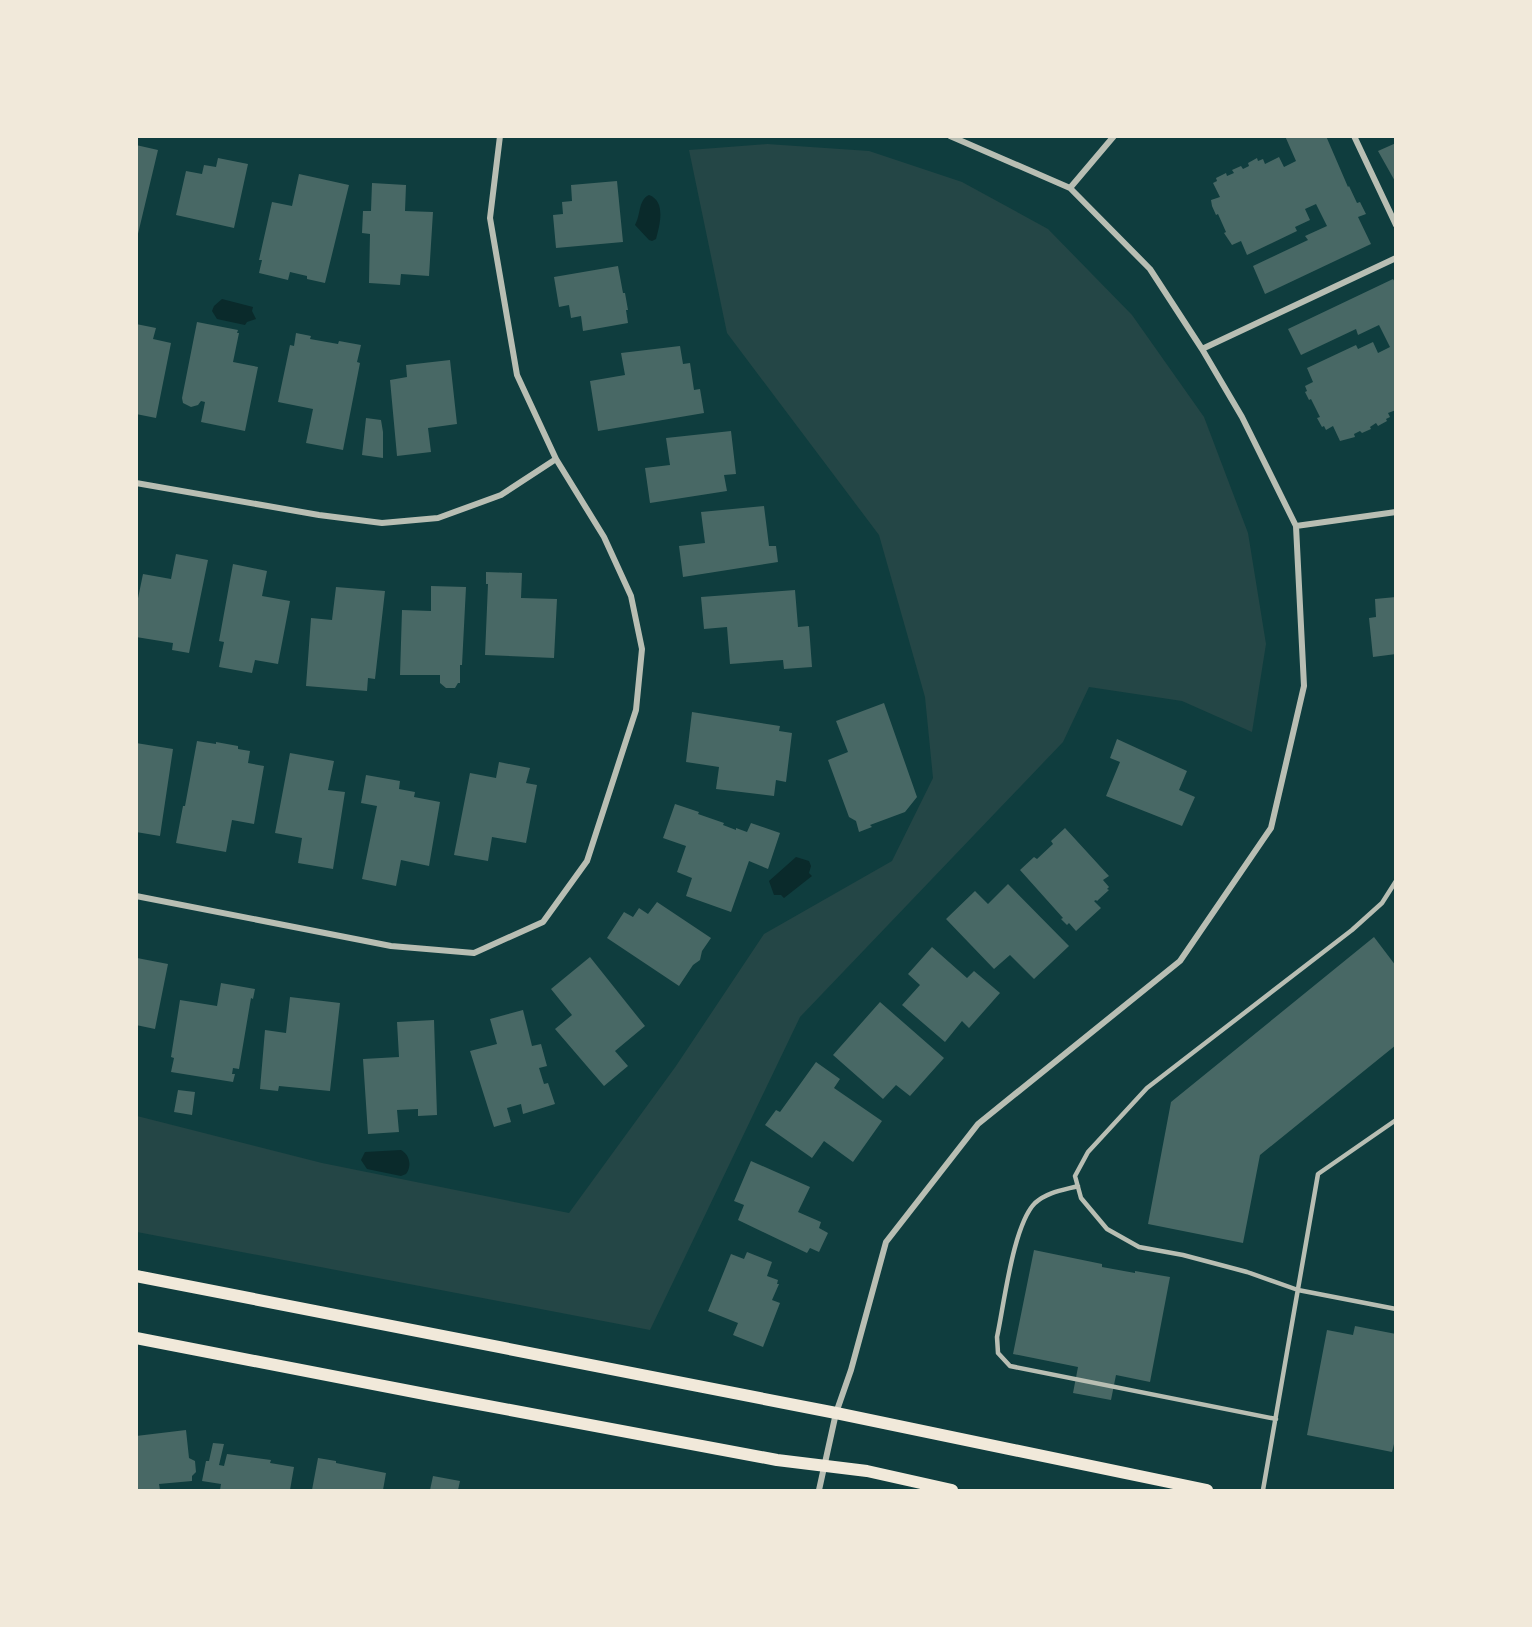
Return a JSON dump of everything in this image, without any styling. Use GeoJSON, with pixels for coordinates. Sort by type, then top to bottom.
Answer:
{"type":"FeatureCollection","features":[{"type":"Feature","properties":{"kind":"main road"},"geometry":{"type":"LineString","coordinates":[[136,1276],[836,1413],[1207,1491]]}},
{"type":"Feature","properties":{"kind":"main road"},"geometry":{"type":"LineString","coordinates":[[136,1338],[777,1460],[867,1471],[952,1491]]}},
{"type":"Feature","properties":{"kind":"street"},"geometry":{"type":"LineString","coordinates":[[136,896],[391,946],[474,952],[543,922],[587,861],[636,710],[642,649],[631,596],[604,537],[556,459],[517,375],[490,218],[500,136]]}},
{"type":"Feature","properties":{"kind":"street"},"geometry":{"type":"LineString","coordinates":[[819,1491],[836,1413],[851,1370],[886,1242],[978,1124],[1180,961],[1271,828],[1304,686],[1296,526],[1242,417],[1202,349],[1150,269],[1070,188],[950,136]]}},
{"type":"Feature","properties":{"kind":"street"},"geometry":{"type":"LineString","coordinates":[[1070,188],[1114,136]]}},
{"type":"Feature","properties":{"kind":"street"},"geometry":{"type":"LineString","coordinates":[[1354,136],[1395,225]]}},
{"type":"Feature","properties":{"kind":"street"},"geometry":{"type":"LineString","coordinates":[[1202,349],[1395,258]]}},
{"type":"Feature","properties":{"kind":"street"},"geometry":{"type":"LineString","coordinates":[[136,483],[319,516],[382,523],[438,518],[491,499],[501,495],[556,459]]}},
{"type":"Feature","properties":{"kind":"street"},"geometry":{"type":"LineString","coordinates":[[1296,526],[1395,512]]}},
{"type":"Feature","properties":{"kind":"lane"},"geometry":{"type":"LineString","coordinates":[[1395,881],[1382,903],[1352,930],[1147,1088],[1088,1152],[1075,1176],[1081,1198],[1107,1229],[1139,1247],[1184,1255],[1247,1272],[1298,1290],[1395,1309]]}},
{"type":"Feature","properties":{"kind":"lane"},"geometry":{"type":"LineString","coordinates":[[1263,1491],[1318,1174],[1395,1120]]}},
{"type":"Feature","properties":{"kind":"lane"},"geometry":{"type":"LineString","coordinates":[[1078,1186],[1048,1194],[1035,1204],[1024,1218],[1018,1235],[997,1336],[998,1353],[1010,1366],[1276,1419]]}},
{"type":"Feature","properties":{"kind":"shaded area"},"geometry":{"type":"Polygon","coordinates":[[[767,144],[869,151],[962,182],[1048,229],[1132,315],[1204,417],[1248,533],[1266,644],[1252,732],[1182,701],[1089,687],[1063,742],[800,1017],[650,1330],[137,1232],[137,1116],[322,1163],[569,1213],[676,1066],[764,934],[892,861],[933,778],[925,697],[879,535],[727,333],[689,150],[767,144]]]}},
{"type":"Feature","properties":{"kind":"shaded area"},"geometry":{"type":"Polygon","coordinates":[[[649,195],[658,202],[660,208],[659,227],[656,239],[652,241],[635,225],[641,204],[649,195]]]}},
{"type":"Feature","properties":{"kind":"shaded area"},"geometry":{"type":"Polygon","coordinates":[[[222,299],[253,307],[252,311],[256,319],[245,325],[217,319],[212,311],[222,299]]]}},
{"type":"Feature","properties":{"kind":"shaded area"},"geometry":{"type":"Polygon","coordinates":[[[796,857],[809,861],[811,866],[809,873],[812,876],[784,898],[781,895],[774,895],[769,881],[796,857]]]}},
{"type":"Feature","properties":{"kind":"shaded area"},"geometry":{"type":"Polygon","coordinates":[[[401,1150],[408,1158],[409,1164],[406,1174],[401,1176],[367,1169],[361,1160],[365,1152],[401,1150]]]}},
{"type":"Feature","properties":{"kind":"building"},"geometry":{"type":"Polygon","coordinates":[[[1285,136],[1326,136],[1348,187],[1366,214],[1358,217],[1371,244],[1265,294],[1253,266],[1308,240],[1305,236],[1327,226],[1316,204],[1305,209],[1310,220],[1295,227],[1297,231],[1247,255],[1241,241],[1232,245],[1224,233],[1226,232],[1218,214],[1216,215],[1212,206],[1211,200],[1220,197],[1213,183],[1217,181],[1216,178],[1226,173],[1227,176],[1234,173],[1232,170],[1241,166],[1243,169],[1249,166],[1248,163],[1257,158],[1258,161],[1263,159],[1265,164],[1279,157],[1284,167],[1296,161],[1285,136]]]}},
{"type":"Feature","properties":{"kind":"building"},"geometry":{"type":"Polygon","coordinates":[[[1396,143],[1396,183],[1378,151],[1396,143]]]}},
{"type":"Feature","properties":{"kind":"building"},"geometry":{"type":"Polygon","coordinates":[[[136,145],[158,150],[137,238],[136,238],[136,145]]]}},
{"type":"Feature","properties":{"kind":"building"},"geometry":{"type":"Polygon","coordinates":[[[218,158],[248,164],[234,228],[176,215],[186,171],[202,174],[204,165],[216,167],[218,158]]]}},
{"type":"Feature","properties":{"kind":"building"},"geometry":{"type":"Polygon","coordinates":[[[299,174],[349,185],[325,283],[290,272],[288,280],[259,273],[262,260],[259,260],[272,202],[292,206],[299,174]]]}},
{"type":"Feature","properties":{"kind":"building"},"geometry":{"type":"Polygon","coordinates":[[[617,181],[623,242],[556,248],[553,215],[563,214],[562,202],[572,201],[571,185],[617,181]]]}},
{"type":"Feature","properties":{"kind":"building"},"geometry":{"type":"Polygon","coordinates":[[[372,183],[406,185],[405,211],[433,212],[429,276],[401,274],[400,285],[369,283],[370,234],[362,233],[363,211],[371,211],[372,183]]]}},
{"type":"Feature","properties":{"kind":"building"},"geometry":{"type":"Polygon","coordinates":[[[618,266],[628,310],[626,310],[628,323],[583,331],[581,316],[571,318],[569,305],[559,307],[554,277],[618,266]]]}},
{"type":"Feature","properties":{"kind":"building"},"geometry":{"type":"Polygon","coordinates":[[[1393,279],[1396,284],[1396,410],[1388,413],[1390,417],[1386,419],[1387,421],[1378,426],[1376,423],[1370,427],[1371,429],[1354,434],[1355,437],[1340,441],[1333,426],[1326,430],[1324,426],[1322,427],[1317,418],[1320,417],[1305,392],[1307,391],[1305,386],[1313,382],[1307,368],[1356,345],[1358,349],[1373,342],[1378,353],[1390,347],[1379,325],[1358,335],[1356,329],[1301,355],[1288,329],[1393,279]]]}},
{"type":"Feature","properties":{"kind":"building"},"geometry":{"type":"Polygon","coordinates":[[[197,322],[238,330],[233,362],[258,367],[245,431],[201,422],[205,402],[201,401],[198,405],[191,407],[183,403],[182,398],[197,322]]]}},
{"type":"Feature","properties":{"kind":"building"},"geometry":{"type":"Polygon","coordinates":[[[136,324],[156,328],[153,339],[171,343],[156,418],[136,414],[136,324]]]}},
{"type":"Feature","properties":{"kind":"building"},"geometry":{"type":"Polygon","coordinates":[[[296,333],[311,336],[310,339],[361,345],[357,362],[360,363],[343,450],[306,443],[313,409],[278,402],[290,345],[294,346],[296,333]]]}},
{"type":"Feature","properties":{"kind":"building"},"geometry":{"type":"Polygon","coordinates":[[[680,346],[683,364],[690,363],[694,390],[700,389],[704,413],[598,431],[590,381],[625,375],[621,353],[680,346]]]}},
{"type":"Feature","properties":{"kind":"building"},"geometry":{"type":"Polygon","coordinates":[[[450,360],[457,424],[428,428],[431,452],[397,456],[390,380],[407,377],[406,365],[450,360]]]}},
{"type":"Feature","properties":{"kind":"building"},"geometry":{"type":"Polygon","coordinates":[[[366,418],[381,420],[383,458],[362,455],[366,418]]]}},
{"type":"Feature","properties":{"kind":"building"},"geometry":{"type":"Polygon","coordinates":[[[731,431],[736,474],[724,475],[727,491],[650,503],[645,468],[670,465],[666,438],[731,431]]]}},
{"type":"Feature","properties":{"kind":"building"},"geometry":{"type":"Polygon","coordinates":[[[764,506],[769,546],[776,546],[778,562],[683,577],[679,546],[705,543],[701,512],[764,506]]]}},
{"type":"Feature","properties":{"kind":"building"},"geometry":{"type":"Polygon","coordinates":[[[176,554],[208,560],[189,653],[172,650],[173,643],[136,637],[136,608],[143,574],[171,579],[176,554]]]}},
{"type":"Feature","properties":{"kind":"building"},"geometry":{"type":"Polygon","coordinates":[[[233,564],[267,571],[262,596],[290,601],[278,664],[255,660],[252,673],[219,667],[224,642],[219,641],[233,564]]]}},
{"type":"Feature","properties":{"kind":"building"},"geometry":{"type":"Polygon","coordinates":[[[486,572],[522,573],[521,598],[557,599],[554,658],[485,655],[488,584],[486,584],[486,572]]]}},
{"type":"Feature","properties":{"kind":"building"},"geometry":{"type":"Polygon","coordinates":[[[431,586],[466,587],[462,665],[460,665],[460,683],[455,688],[446,688],[440,683],[440,675],[400,675],[402,610],[431,611],[431,586]]]}},
{"type":"Feature","properties":{"kind":"building"},"geometry":{"type":"Polygon","coordinates":[[[336,587],[385,591],[375,679],[368,678],[367,691],[306,686],[311,618],[332,620],[336,587]]]}},
{"type":"Feature","properties":{"kind":"building"},"geometry":{"type":"Polygon","coordinates":[[[795,590],[798,627],[809,626],[812,667],[784,669],[783,660],[730,664],[727,627],[704,629],[701,597],[795,590]]]}},
{"type":"Feature","properties":{"kind":"building"},"geometry":{"type":"Polygon","coordinates":[[[1396,597],[1396,654],[1373,657],[1369,618],[1376,617],[1375,599],[1396,597]]]}},
{"type":"Feature","properties":{"kind":"building"},"geometry":{"type":"Polygon","coordinates":[[[884,703],[917,797],[905,812],[870,825],[872,827],[859,832],[856,821],[849,817],[828,760],[848,752],[836,721],[884,703]]]}},
{"type":"Feature","properties":{"kind":"building"},"geometry":{"type":"Polygon","coordinates":[[[692,712],[780,726],[779,731],[792,733],[786,782],[776,780],[774,796],[716,789],[719,767],[686,762],[692,712]]]}},
{"type":"Feature","properties":{"kind":"building"},"geometry":{"type":"Polygon","coordinates":[[[1117,739],[1187,771],[1179,790],[1195,797],[1182,826],[1106,796],[1120,762],[1110,758],[1117,739]]]}},
{"type":"Feature","properties":{"kind":"building"},"geometry":{"type":"Polygon","coordinates":[[[197,741],[238,746],[238,749],[250,751],[248,763],[264,766],[254,824],[232,820],[226,852],[176,843],[197,741]]]}},
{"type":"Feature","properties":{"kind":"building"},"geometry":{"type":"Polygon","coordinates":[[[136,743],[173,749],[160,836],[136,832],[136,743]]]}},
{"type":"Feature","properties":{"kind":"building"},"geometry":{"type":"Polygon","coordinates":[[[290,753],[334,761],[328,790],[345,792],[333,869],[298,863],[302,838],[275,833],[290,753]]]}},
{"type":"Feature","properties":{"kind":"building"},"geometry":{"type":"Polygon","coordinates":[[[499,762],[530,768],[526,783],[537,785],[526,843],[492,837],[488,861],[454,855],[470,773],[496,778],[499,762]]]}},
{"type":"Feature","properties":{"kind":"building"},"geometry":{"type":"Polygon","coordinates":[[[366,775],[400,781],[399,789],[415,792],[414,797],[440,802],[429,866],[401,860],[396,886],[362,879],[377,806],[361,803],[366,775]]]}},
{"type":"Feature","properties":{"kind":"building"},"geometry":{"type":"Polygon","coordinates":[[[675,804],[699,812],[698,814],[736,830],[736,828],[747,832],[751,823],[780,833],[768,869],[749,861],[731,912],[686,896],[692,878],[677,872],[686,846],[663,838],[675,804]]]}},
{"type":"Feature","properties":{"kind":"building"},"geometry":{"type":"Polygon","coordinates":[[[1065,828],[1109,876],[1103,880],[1109,890],[1094,901],[1101,908],[1076,931],[1069,923],[1067,925],[1061,919],[1063,918],[1020,870],[1034,857],[1037,859],[1053,844],[1051,841],[1065,828]]]}},
{"type":"Feature","properties":{"kind":"building"},"geometry":{"type":"Polygon","coordinates":[[[1008,884],[1069,946],[1034,979],[1010,955],[994,969],[946,919],[975,891],[988,904],[1008,884]]]}},
{"type":"Feature","properties":{"kind":"building"},"geometry":{"type":"Polygon","coordinates":[[[657,902],[711,938],[702,951],[700,960],[693,965],[679,986],[607,938],[624,912],[633,917],[639,908],[648,914],[657,902]]]}},
{"type":"Feature","properties":{"kind":"building"},"geometry":{"type":"Polygon","coordinates":[[[1374,937],[1396,966],[1396,1045],[1260,1155],[1243,1243],[1148,1224],[1171,1102],[1374,937]]]}},
{"type":"Feature","properties":{"kind":"building"},"geometry":{"type":"Polygon","coordinates":[[[932,947],[967,978],[974,971],[1000,993],[969,1028],[962,1021],[945,1042],[902,1005],[920,985],[908,974],[932,947]]]}},
{"type":"Feature","properties":{"kind":"building"},"geometry":{"type":"Polygon","coordinates":[[[590,957],[645,1026],[615,1051],[628,1066],[604,1086],[555,1029],[572,1015],[551,989],[590,957]]]}},
{"type":"Feature","properties":{"kind":"building"},"geometry":{"type":"Polygon","coordinates":[[[137,958],[168,964],[155,1029],[136,1025],[137,958]]]}},
{"type":"Feature","properties":{"kind":"building"},"geometry":{"type":"Polygon","coordinates":[[[221,983],[255,989],[253,999],[251,998],[239,1069],[233,1068],[232,1074],[235,1074],[233,1082],[171,1072],[174,1058],[171,1057],[180,1000],[217,1006],[221,983]]]}},
{"type":"Feature","properties":{"kind":"building"},"geometry":{"type":"Polygon","coordinates":[[[290,997],[340,1003],[330,1091],[279,1086],[278,1091],[260,1089],[265,1030],[286,1033],[290,997]]]}},
{"type":"Feature","properties":{"kind":"building"},"geometry":{"type":"Polygon","coordinates":[[[880,1002],[944,1058],[910,1096],[896,1085],[883,1099],[833,1055],[880,1002]]]}},
{"type":"Feature","properties":{"kind":"building"},"geometry":{"type":"Polygon","coordinates":[[[523,1010],[532,1046],[541,1044],[547,1066],[539,1068],[544,1084],[548,1083],[555,1104],[523,1114],[521,1104],[507,1108],[511,1122],[494,1127],[470,1051],[497,1044],[490,1019],[523,1010]]]}},
{"type":"Feature","properties":{"kind":"building"},"geometry":{"type":"Polygon","coordinates":[[[434,1020],[437,1115],[418,1116],[418,1109],[397,1110],[399,1132],[368,1134],[363,1059],[399,1057],[397,1022],[434,1020]]]}},
{"type":"Feature","properties":{"kind":"building"},"geometry":{"type":"Polygon","coordinates":[[[816,1062],[840,1079],[834,1088],[882,1121],[853,1162],[824,1141],[812,1158],[765,1125],[776,1110],[780,1112],[816,1062]]]}},
{"type":"Feature","properties":{"kind":"building"},"geometry":{"type":"Polygon","coordinates":[[[178,1090],[195,1092],[192,1115],[174,1112],[178,1090]]]}},
{"type":"Feature","properties":{"kind":"building"},"geometry":{"type":"Polygon","coordinates":[[[751,1161],[810,1187],[798,1212],[821,1222],[819,1228],[828,1233],[819,1252],[810,1248],[807,1253],[738,1220],[744,1205],[734,1201],[751,1161]]]}},
{"type":"Feature","properties":{"kind":"building"},"geometry":{"type":"Polygon","coordinates":[[[1034,1250],[1102,1264],[1102,1267],[1170,1277],[1150,1382],[1116,1375],[1111,1400],[1073,1393],[1078,1367],[1013,1354],[1034,1250]]]}},
{"type":"Feature","properties":{"kind":"building"},"geometry":{"type":"Polygon","coordinates":[[[747,1252],[772,1262],[767,1276],[778,1280],[777,1284],[779,1284],[772,1300],[780,1303],[763,1347],[733,1335],[738,1323],[708,1311],[731,1254],[744,1259],[747,1252]]]}},
{"type":"Feature","properties":{"kind":"building"},"geometry":{"type":"Polygon","coordinates":[[[1355,1326],[1396,1334],[1396,1436],[1392,1452],[1307,1435],[1327,1330],[1353,1335],[1355,1326]]]}},
{"type":"Feature","properties":{"kind":"building"},"geometry":{"type":"Polygon","coordinates":[[[186,1430],[189,1458],[195,1461],[196,1472],[192,1476],[192,1481],[159,1484],[160,1490],[136,1490],[136,1436],[186,1430]]]}},
{"type":"Feature","properties":{"kind":"building"},"geometry":{"type":"Polygon","coordinates":[[[213,1443],[224,1444],[219,1465],[224,1466],[227,1454],[271,1460],[270,1463],[294,1467],[290,1490],[220,1490],[221,1484],[202,1481],[213,1443]]]}},
{"type":"Feature","properties":{"kind":"building"},"geometry":{"type":"Polygon","coordinates":[[[318,1458],[386,1473],[383,1490],[312,1490],[318,1458]]]}},
{"type":"Feature","properties":{"kind":"building"},"geometry":{"type":"Polygon","coordinates":[[[433,1476],[460,1481],[458,1490],[430,1490],[433,1476]]]}}]}
